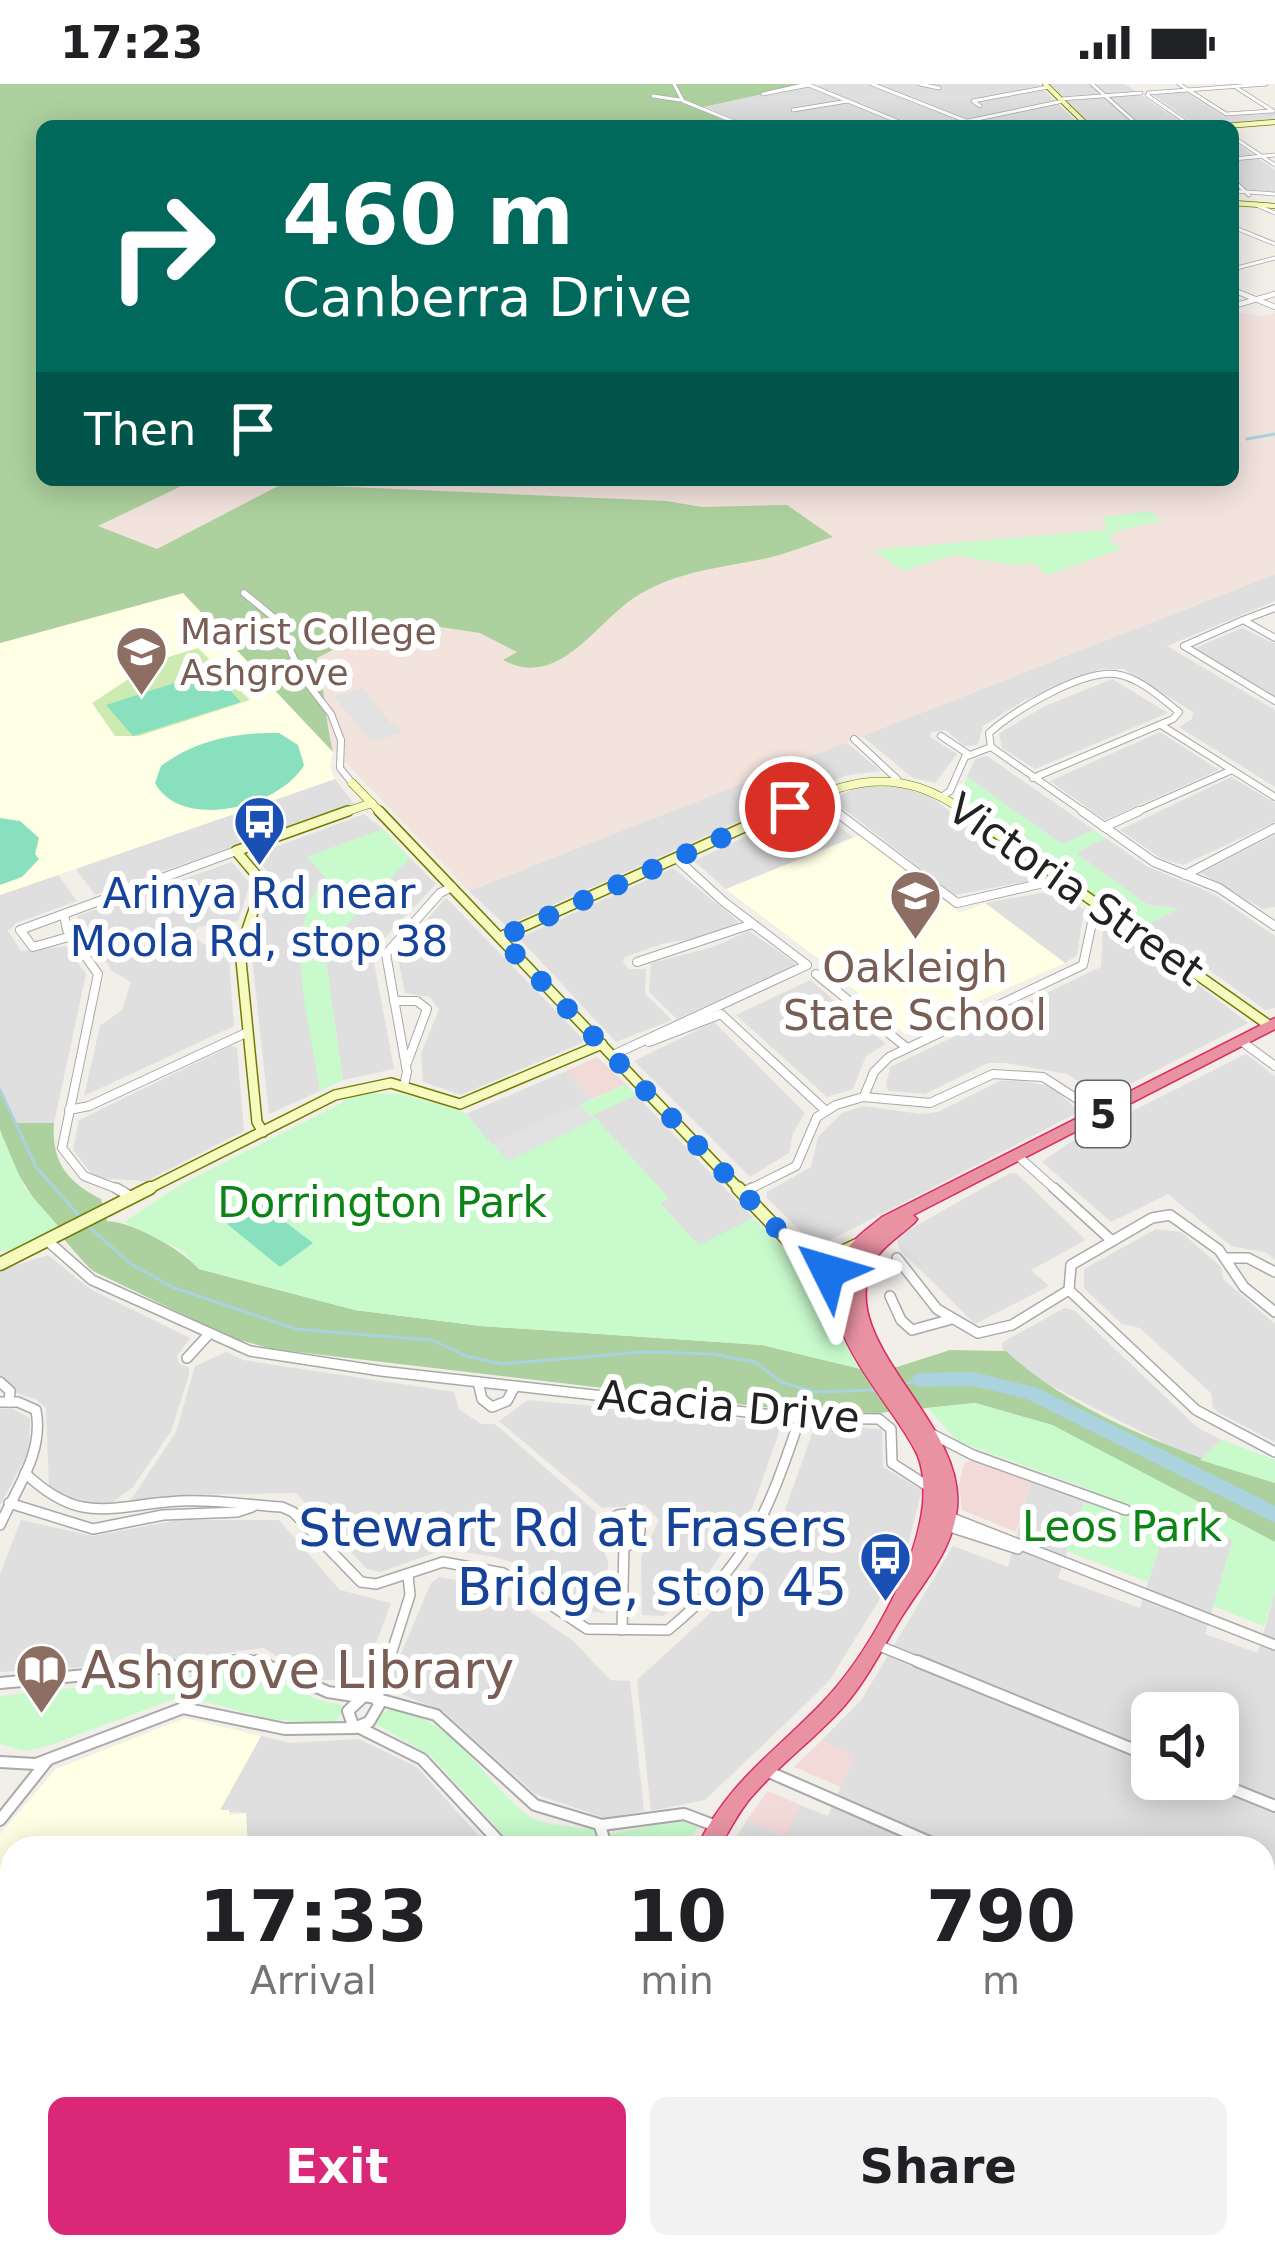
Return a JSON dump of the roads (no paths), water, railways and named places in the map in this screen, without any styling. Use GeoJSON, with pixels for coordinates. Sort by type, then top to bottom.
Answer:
{"type":"FeatureCollection","features":[{"type":"Feature","properties":{"kind":"highway","name":"5"},"geometry":{"type":"LineString","coordinates":[[715,1836],[764,1770],[836,1701],[931,1563],[947,1474],[840,1305],[857,1245],[887,1221],[936,1200],[1272,1024]]}},
{"type":"Feature","properties":{"kind":"highway","name":"5"},"geometry":{"type":"LineString","coordinates":[[848,1273],[882,1239],[936,1200]]}},
{"type":"Feature","properties":{"kind":"highway","name":"5"},"geometry":{"type":"LineString","coordinates":[[848,1273],[871,1357]]}},
{"type":"Feature","properties":{"kind":"highway","name":"5"},"geometry":{"type":"LineString","coordinates":[[926,1441],[941,1519]]}},
{"type":"Feature","properties":{"kind":"street"},"geometry":{"type":"LineString","coordinates":[[674,84],[681,100]]}},
{"type":"Feature","properties":{"kind":"street"},"geometry":{"type":"LineString","coordinates":[[811,84],[763,94],[803,85],[811,84],[893,120]]}},
{"type":"Feature","properties":{"kind":"street"},"geometry":{"type":"LineString","coordinates":[[872,84],[964,120]]}},
{"type":"Feature","properties":{"kind":"street"},"geometry":{"type":"LineString","coordinates":[[920,84],[940,88]]}},
{"type":"Feature","properties":{"kind":"street"},"geometry":{"type":"LineString","coordinates":[[1092,84],[1132,120]]}},
{"type":"Feature","properties":{"kind":"street"},"geometry":{"type":"LineString","coordinates":[[1130,84],[1183,120]]}},
{"type":"Feature","properties":{"kind":"street"},"geometry":{"type":"LineString","coordinates":[[1179,84],[1227,114],[1273,111]]}},
{"type":"Feature","properties":{"kind":"street"},"geometry":{"type":"LineString","coordinates":[[972,120],[1062,100],[1266,84]]}},
{"type":"Feature","properties":{"kind":"street"},"geometry":{"type":"LineString","coordinates":[[1233,85],[1273,111]]}},
{"type":"Feature","properties":{"kind":"street"},"geometry":{"type":"LineString","coordinates":[[980,106],[973,101],[1047,86],[1082,120]]}},
{"type":"Feature","properties":{"kind":"street"},"geometry":{"type":"LineString","coordinates":[[997,95],[1004,98]]}},
{"type":"Feature","properties":{"kind":"street"},"geometry":{"type":"LineString","coordinates":[[653,96],[681,100],[730,120]]}},
{"type":"Feature","properties":{"kind":"street"},"geometry":{"type":"LineString","coordinates":[[794,110],[850,101]]}},
{"type":"Feature","properties":{"kind":"street"},"geometry":{"type":"LineString","coordinates":[[1262,104],[1275,102]]}},
{"type":"Feature","properties":{"kind":"street"},"geometry":{"type":"LineString","coordinates":[[1239,125],[1273,124]]}},
{"type":"Feature","properties":{"kind":"street"},"geometry":{"type":"LineString","coordinates":[[1239,141],[1275,165]]}},
{"type":"Feature","properties":{"kind":"street"},"geometry":{"type":"LineString","coordinates":[[1239,158],[1275,155]]}},
{"type":"Feature","properties":{"kind":"street"},"geometry":{"type":"LineString","coordinates":[[1239,185],[1253,205]]}},
{"type":"Feature","properties":{"kind":"street"},"geometry":{"type":"LineString","coordinates":[[1239,191],[1275,194]]}},
{"type":"Feature","properties":{"kind":"street"},"geometry":{"type":"LineString","coordinates":[[1239,204],[1275,210]]}},
{"type":"Feature","properties":{"kind":"street"},"geometry":{"type":"LineString","coordinates":[[1239,231],[1275,244]]}},
{"type":"Feature","properties":{"kind":"street"},"geometry":{"type":"LineString","coordinates":[[1239,267],[1275,258]]}},
{"type":"Feature","properties":{"kind":"street"},"geometry":{"type":"LineString","coordinates":[[1239,292],[1275,307]]}},
{"type":"Feature","properties":{"kind":"street"},"geometry":{"type":"LineString","coordinates":[[1239,304],[1275,294]]}},
{"type":"Feature","properties":{"kind":"street"},"geometry":{"type":"LineString","coordinates":[[244,593],[278,622],[297,668],[326,704],[341,740],[340,768],[352,783],[802,1252],[832,1286],[840,1305]]}},
{"type":"Feature","properties":{"kind":"street"},"geometry":{"type":"LineString","coordinates":[[1275,608],[1184,646],[1275,700]]}},
{"type":"Feature","properties":{"kind":"street"},"geometry":{"type":"LineString","coordinates":[[1243,620],[1275,638]]}},
{"type":"Feature","properties":{"kind":"street"},"geometry":{"type":"LineString","coordinates":[[1033,778],[1175,718],[1178,711],[1123,676],[1109,674],[1041,700],[997,725],[989,733],[991,746],[1033,778],[1157,864],[1219,888],[1275,926]]}},
{"type":"Feature","properties":{"kind":"street"},"geometry":{"type":"LineString","coordinates":[[1160,725],[1275,796]]}},
{"type":"Feature","properties":{"kind":"street"},"geometry":{"type":"LineString","coordinates":[[941,736],[969,754]]}},
{"type":"Feature","properties":{"kind":"street"},"geometry":{"type":"LineString","coordinates":[[854,739],[897,779]]}},
{"type":"Feature","properties":{"kind":"street"},"geometry":{"type":"LineString","coordinates":[[943,796],[969,754],[991,746]]}},
{"type":"Feature","properties":{"kind":"street"},"geometry":{"type":"LineString","coordinates":[[1104,827],[1232,770]]}},
{"type":"Feature","properties":{"kind":"street","name":"Victoria Street"},"geometry":{"type":"LineString","coordinates":[[500,938],[814,796],[871,778],[897,779],[943,796],[1272,1024]]}},
{"type":"Feature","properties":{"kind":"street"},"geometry":{"type":"LineString","coordinates":[[814,796],[957,903],[1058,880]]}},
{"type":"Feature","properties":{"kind":"street"},"geometry":{"type":"LineString","coordinates":[[73,935],[38,947],[22,939],[20,930],[372,803]]}},
{"type":"Feature","properties":{"kind":"street"},"geometry":{"type":"LineString","coordinates":[[1185,875],[1275,829]]}},
{"type":"Feature","properties":{"kind":"street"},"geometry":{"type":"LineString","coordinates":[[236,851],[263,886],[240,949],[256,1122],[263,1132]]}},
{"type":"Feature","properties":{"kind":"street"},"geometry":{"type":"LineString","coordinates":[[640,1044],[806,966],[676,858]]}},
{"type":"Feature","properties":{"kind":"street"},"geometry":{"type":"LineString","coordinates":[[406,1066],[386,952],[440,893],[452,887]]}},
{"type":"Feature","properties":{"kind":"street"},"geometry":{"type":"LineString","coordinates":[[865,1094],[881,1064],[907,1048],[1083,965],[1093,918],[1102,910]]}},
{"type":"Feature","properties":{"kind":"street"},"geometry":{"type":"LineString","coordinates":[[1265,919],[1275,914]]}},
{"type":"Feature","properties":{"kind":"street"},"geometry":{"type":"LineString","coordinates":[[66,915],[62,922],[98,974],[64,1156],[91,1183],[119,1189],[133,1199]]}},
{"type":"Feature","properties":{"kind":"street"},"geometry":{"type":"LineString","coordinates":[[637,962],[670,949],[705,944],[753,923]]}},
{"type":"Feature","properties":{"kind":"street"},"geometry":{"type":"LineString","coordinates":[[817,974],[907,1048]]}},
{"type":"Feature","properties":{"kind":"street"},"geometry":{"type":"LineString","coordinates":[[394,1001],[419,1002],[428,1010],[406,1066],[404,1086]]}},
{"type":"Feature","properties":{"kind":"street"},"geometry":{"type":"LineString","coordinates":[[613,1055],[721,1014],[826,1111]]}},
{"type":"Feature","properties":{"kind":"street"},"geometry":{"type":"LineString","coordinates":[[69,1110],[89,1106],[248,1033]]}},
{"type":"Feature","properties":{"kind":"street"},"geometry":{"type":"LineString","coordinates":[[1241,1041],[1275,1066]]}},
{"type":"Feature","properties":{"kind":"street"},"geometry":{"type":"LineString","coordinates":[[0,1264],[356,1088],[404,1086],[460,1104],[602,1044]]}},
{"type":"Feature","properties":{"kind":"street"},"geometry":{"type":"LineString","coordinates":[[745,1192],[796,1166],[810,1125],[826,1111],[865,1094],[925,1104],[993,1072],[1018,1072],[1055,1078],[1102,1115]]}},
{"type":"Feature","properties":{"kind":"street"},"geometry":{"type":"LineString","coordinates":[[1018,1157],[1111,1240]]}},
{"type":"Feature","properties":{"kind":"street"},"geometry":{"type":"LineString","coordinates":[[1069,1290],[1071,1265],[1154,1216],[1170,1215],[1190,1225],[1227,1258],[1242,1284],[1275,1312]]}},
{"type":"Feature","properties":{"kind":"street","name":"Acacia Drive"},"geometry":{"type":"LineString","coordinates":[[50,1243],[92,1280],[250,1351],[800,1418],[881,1420],[891,1430],[889,1457],[934,1493]]}},
{"type":"Feature","properties":{"kind":"street"},"geometry":{"type":"LineString","coordinates":[[802,1252],[830,1256],[857,1245]]}},
{"type":"Feature","properties":{"kind":"street"},"geometry":{"type":"LineString","coordinates":[[802,1252],[848,1273]]}},
{"type":"Feature","properties":{"kind":"street"},"geometry":{"type":"LineString","coordinates":[[897,1258],[952,1319],[972,1332],[993,1333],[1069,1290]]}},
{"type":"Feature","properties":{"kind":"street"},"geometry":{"type":"LineString","coordinates":[[1227,1258],[1247,1258],[1275,1272]]}},
{"type":"Feature","properties":{"kind":"street"},"geometry":{"type":"LineString","coordinates":[[1069,1290],[1196,1410],[1275,1452]]}},
{"type":"Feature","properties":{"kind":"street"},"geometry":{"type":"LineString","coordinates":[[890,1295],[899,1322],[911,1331],[926,1331],[952,1319]]}},
{"type":"Feature","properties":{"kind":"street"},"geometry":{"type":"LineString","coordinates":[[188,1358],[209,1334]]}},
{"type":"Feature","properties":{"kind":"street"},"geometry":{"type":"LineString","coordinates":[[0,1382],[10,1391],[4,1402],[33,1408],[39,1414],[37,1449],[0,1525]]}},
{"type":"Feature","properties":{"kind":"street","name":"Acacia Drive"},"geometry":{"type":"LineString","coordinates":[[478,1382],[482,1399],[491,1407],[507,1401],[515,1386]]}},
{"type":"Feature","properties":{"kind":"street"},"geometry":{"type":"LineString","coordinates":[[25,1473],[59,1504],[85,1513],[181,1501],[238,1501],[288,1508],[361,1582],[376,1584],[443,1562],[503,1574],[584,1628],[668,1630],[715,1591],[768,1513],[800,1418]]}},
{"type":"Feature","properties":{"kind":"street"},"geometry":{"type":"LineString","coordinates":[[926,1441],[1126,1510]]}},
{"type":"Feature","properties":{"kind":"street","name":"Acacia Drive"},"geometry":{"type":"LineString","coordinates":[[902,1471],[916,1468],[926,1441]]}},
{"type":"Feature","properties":{"kind":"street"},"geometry":{"type":"LineString","coordinates":[[947,1474],[958,1456],[973,1455]]}},
{"type":"Feature","properties":{"kind":"street"},"geometry":{"type":"LineString","coordinates":[[9,1503],[94,1529],[163,1515],[237,1512],[254,1506]]}},
{"type":"Feature","properties":{"kind":"street"},"geometry":{"type":"LineString","coordinates":[[941,1519],[1275,1645]]}},
{"type":"Feature","properties":{"kind":"street"},"geometry":{"type":"LineString","coordinates":[[622,1630],[624,1546]]}},
{"type":"Feature","properties":{"kind":"street"},"geometry":{"type":"LineString","coordinates":[[0,1762],[20,1767],[48,1760],[183,1708],[292,1730],[357,1728],[372,1718],[410,1595],[408,1575]]}},
{"type":"Feature","properties":{"kind":"street"},"geometry":{"type":"LineString","coordinates":[[875,1645],[1131,1748]]}},
{"type":"Feature","properties":{"kind":"street"},"geometry":{"type":"LineString","coordinates":[[0,1683],[250,1660],[268,1664],[311,1689],[432,1712],[532,1803],[599,1825],[684,1814],[719,1829]]}},
{"type":"Feature","properties":{"kind":"street"},"geometry":{"type":"LineString","coordinates":[[360,1697],[346,1715],[357,1728],[425,1761],[493,1836]]}},
{"type":"Feature","properties":{"kind":"street"},"geometry":{"type":"LineString","coordinates":[[0,1820],[48,1760]]}},
{"type":"Feature","properties":{"kind":"street"},"geometry":{"type":"LineString","coordinates":[[764,1770],[916,1836]]}},
{"type":"Feature","properties":{"kind":"street"},"geometry":{"type":"LineString","coordinates":[[1239,1791],[1275,1806]]}},
{"type":"Feature","properties":{"kind":"street"},"geometry":{"type":"LineString","coordinates":[[599,1825],[603,1836]]}},
{"type":"Feature","properties":{"kind":"waterway"},"geometry":{"type":"LineString","coordinates":[[1247,439],[1275,434]]}},
{"type":"Feature","properties":{"kind":"waterway"},"geometry":{"type":"LineString","coordinates":[[0,1090],[36,1167],[82,1219]]}},
{"type":"Feature","properties":{"kind":"waterway"},"geometry":{"type":"LineString","coordinates":[[88,1226],[131,1264],[172,1287],[296,1329],[432,1340],[466,1356],[502,1364],[641,1352],[712,1354],[755,1362],[781,1382],[815,1392],[875,1390]]}},
{"type":"Feature","properties":{"kind":"waterway"},"geometry":{"type":"LineString","coordinates":[[921,1380],[974,1379],[1031,1393],[1275,1515]]}},
{"type":"Feature","properties":{"kind":"waterway"},"geometry":{"type":"LineString","coordinates":[[902,1384],[921,1380]]}},
{"type":"Feature","properties":{"kind":"place","name":"Marist College Ashgrove"},"geometry":{"type":"Point","coordinates":[141,698]}},
{"type":"Feature","properties":{"kind":"place","name":"Arinya Rd near Moola Rd, stop 38"},"geometry":{"type":"Point","coordinates":[259,867]}},
{"type":"Feature","properties":{"kind":"place","name":"Oakleigh State School"},"geometry":{"type":"Point","coordinates":[915,941]}},
{"type":"Feature","properties":{"kind":"place","name":"Stewart Rd at Frasers Bridge, stop 45"},"geometry":{"type":"Point","coordinates":[886,1603]}},
{"type":"Feature","properties":{"kind":"place","name":"Ashgrove Library"},"geometry":{"type":"Point","coordinates":[42,1716]}},
{"type":"Feature","properties":{"kind":"park label","name":"Dorrington Park"},"geometry":{"type":"Point","coordinates":[382,1202]}},
{"type":"Feature","properties":{"kind":"park label","name":"Leos Park"},"geometry":{"type":"Point","coordinates":[1122,1526]}}]}
